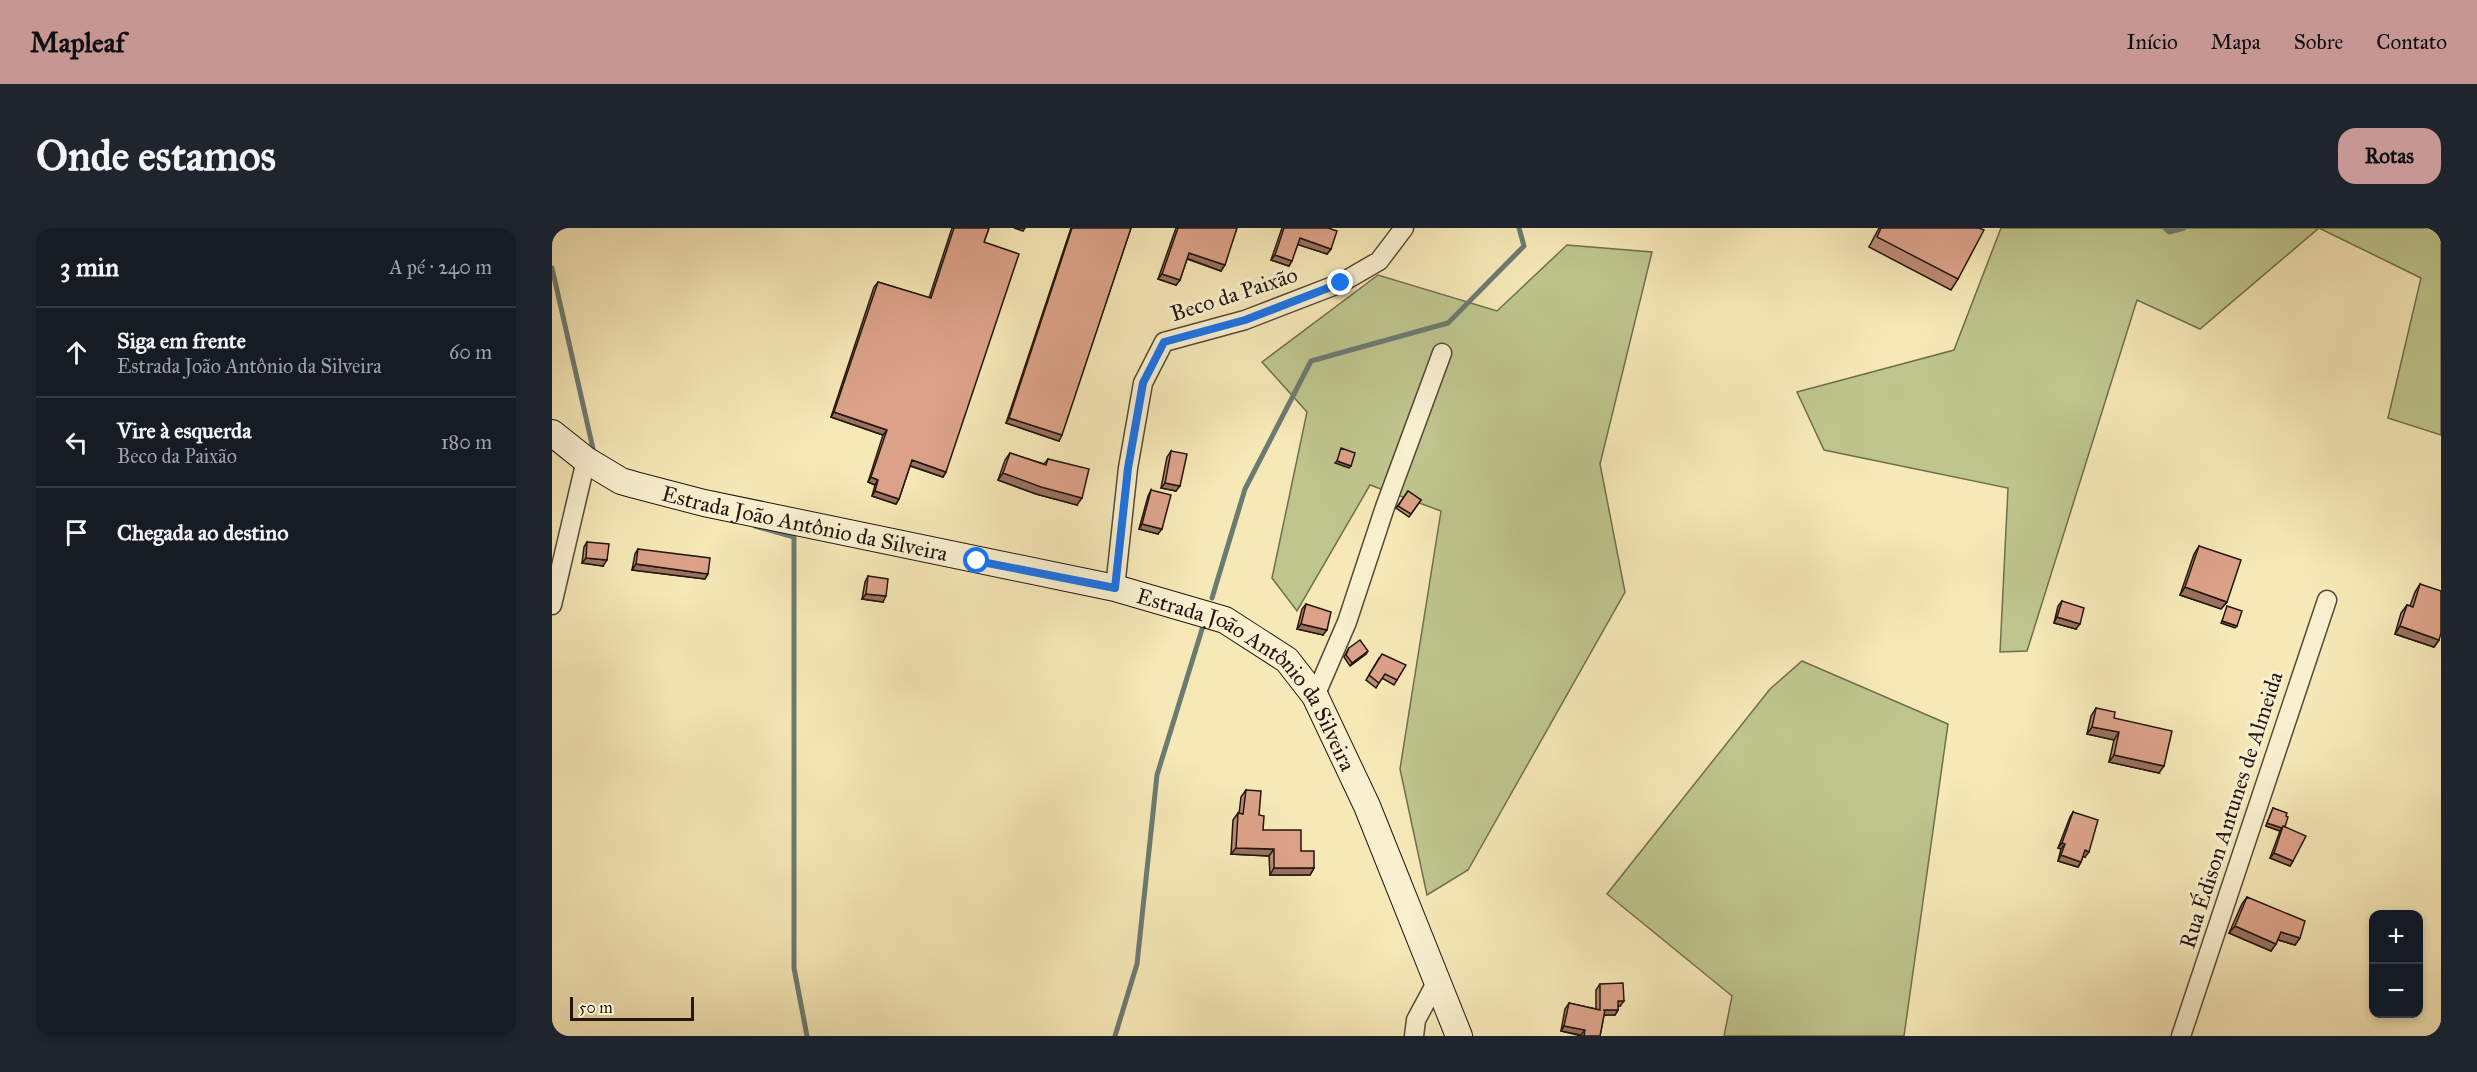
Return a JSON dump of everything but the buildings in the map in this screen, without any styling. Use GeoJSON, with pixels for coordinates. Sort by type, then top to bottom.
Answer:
{"type":"FeatureCollection","features":[{"type":"Feature","properties":{"kind":"main road","name":"Estrada João Antônio da Silveira"},"geometry":{"type":"LineString","coordinates":[[552,433],[586,460],[621,481],[704,503],[1115,588],[1225,620],[1287,660],[1315,696],[1367,806],[1459,1036]]}},
{"type":"Feature","properties":{"kind":"street","name":"Beco da Paixão"},"geometry":{"type":"LineString","coordinates":[[1115,588],[1128,468],[1143,383],[1164,342],[1245,320],[1341,283],[1379,261],[1404,228]]}},
{"type":"Feature","properties":{"kind":"street"},"geometry":{"type":"LineString","coordinates":[[1315,696],[1347,621],[1385,507],[1442,353]]}},
{"type":"Feature","properties":{"kind":"street"},"geometry":{"type":"LineString","coordinates":[[552,605],[586,460]]}},
{"type":"Feature","properties":{"kind":"street","name":"Rua Édison Antunes de Almeida"},"geometry":{"type":"LineString","coordinates":[[2181,1036],[2327,600]]}},
{"type":"Feature","properties":{"kind":"street"},"geometry":{"type":"LineString","coordinates":[[1414,1036],[1416,1020],[1437,981]]}},
{"type":"Feature","properties":{"kind":"green space"},"geometry":{"type":"Polygon","coordinates":[[[2001,228],[2319,228],[2200,329],[2137,300],[2027,651],[2000,652],[2008,488],[1824,450],[1797,392],[1954,350],[2001,228]]]}},
{"type":"Feature","properties":{"kind":"green space"},"geometry":{"type":"Polygon","coordinates":[[[2319,228],[2441,228],[2441,435],[2388,418],[2421,278],[2319,228]]]}},
{"type":"Feature","properties":{"kind":"green space"},"geometry":{"type":"Polygon","coordinates":[[[1567,245],[1652,252],[1600,464],[1625,592],[1468,870],[1427,895],[1400,769],[1441,511],[1370,485],[1297,611],[1272,578],[1307,412],[1262,362],[1378,275],[1497,311],[1567,245]]]}},
{"type":"Feature","properties":{"kind":"green space"},"geometry":{"type":"Polygon","coordinates":[[[1802,661],[1948,724],[1904,1036],[1724,1036],[1732,996],[1607,894],[1770,689],[1802,661]]]}},
{"type":"Feature","properties":{"kind":"waterway"},"geometry":{"type":"LineString","coordinates":[[1212,598],[1245,489],[1311,361],[1448,323],[1524,246],[1519,228]]}},
{"type":"Feature","properties":{"kind":"waterway"},"geometry":{"type":"LineString","coordinates":[[2165,228],[2169,232],[2184,228]]}},
{"type":"Feature","properties":{"kind":"waterway"},"geometry":{"type":"LineString","coordinates":[[552,268],[594,453]]}},
{"type":"Feature","properties":{"kind":"waterway"},"geometry":{"type":"LineString","coordinates":[[755,526],[794,537],[794,968],[807,1036]]}},
{"type":"Feature","properties":{"kind":"waterway"},"geometry":{"type":"LineString","coordinates":[[1115,1036],[1137,964],[1157,775],[1203,626]]}},
{"type":"Feature","properties":{"kind":"route"},"geometry":{"type":"LineString","coordinates":[[977,561],[1115,588],[1128,468],[1143,383],[1164,342],[1245,320],[1341,283]]}}]}
